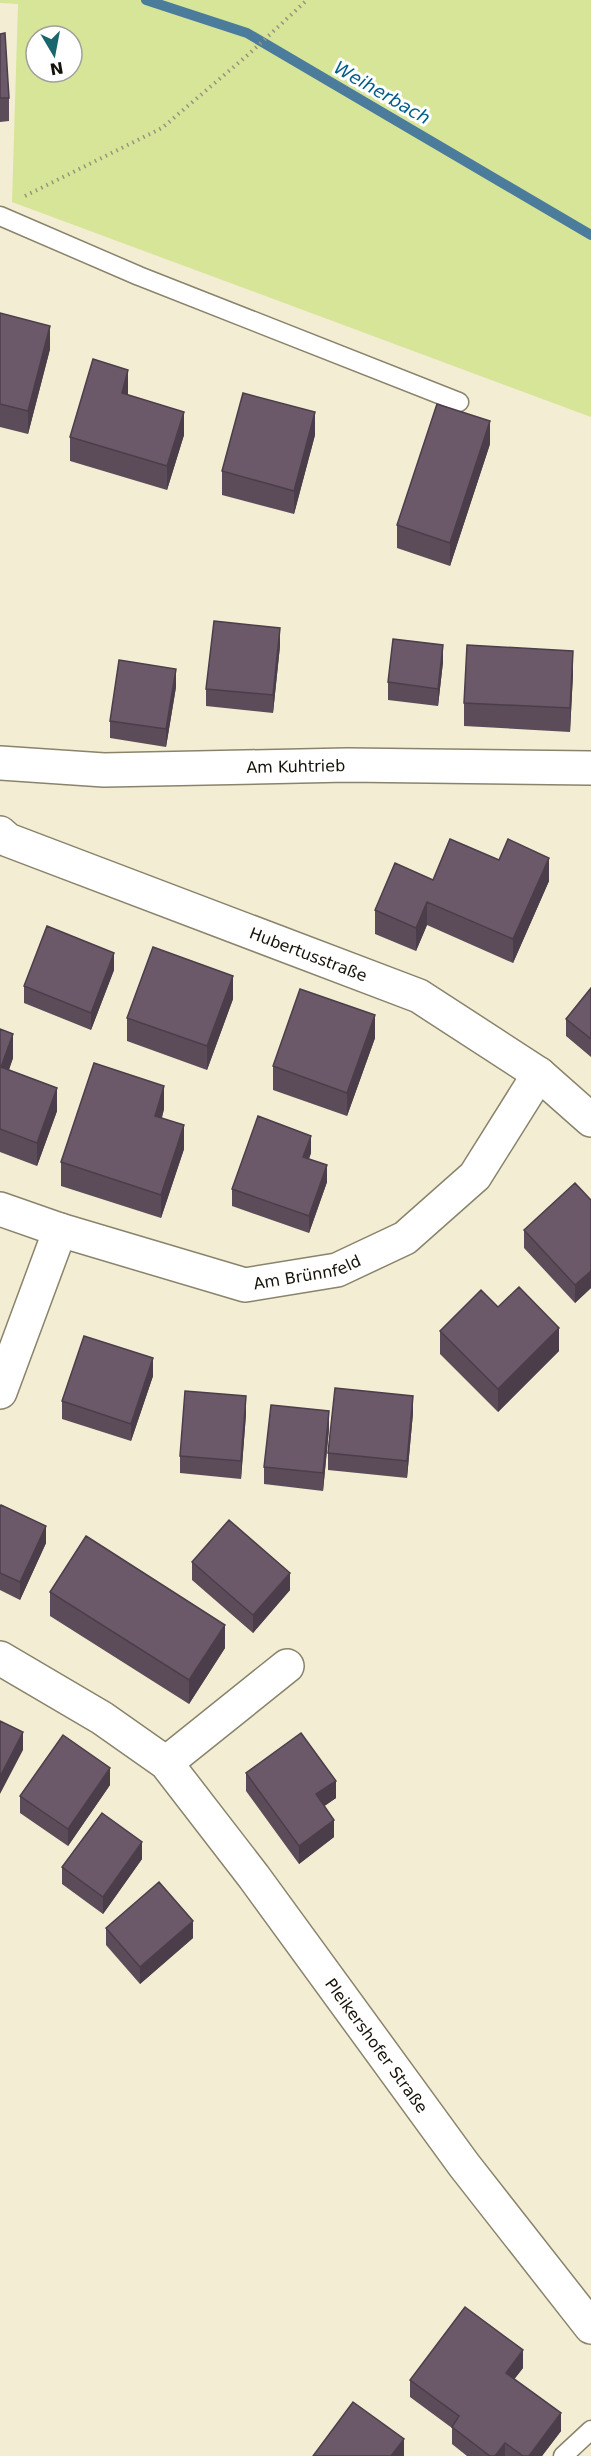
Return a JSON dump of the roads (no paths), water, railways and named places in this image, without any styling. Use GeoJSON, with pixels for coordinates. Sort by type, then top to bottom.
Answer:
{"type":"FeatureCollection","features":[{"type":"Feature","properties":{"kind":"street","name":"Am Kuhtrieb"},"geometry":{"type":"LineString","coordinates":[[0,764],[104,770],[347,765],[591,768]]}},
{"type":"Feature","properties":{"kind":"street","name":"Hubertusstraße"},"geometry":{"type":"LineString","coordinates":[[0,833],[8,840],[419,996],[539,1074],[591,1120]]}},
{"type":"Feature","properties":{"kind":"street","name":"Am Brünnfeld"},"geometry":{"type":"LineString","coordinates":[[0,1209],[60,1230],[245,1285],[337,1270],[405,1238],[475,1176],[539,1074]]}},
{"type":"Feature","properties":{"kind":"street"},"geometry":{"type":"LineString","coordinates":[[0,1392],[60,1230]]}},
{"type":"Feature","properties":{"kind":"street","name":"Pleikershofer Straße"},"geometry":{"type":"LineString","coordinates":[[0,1658],[102,1719],[166,1763],[254,1877],[464,2165],[591,2327]]}},
{"type":"Feature","properties":{"kind":"street"},"geometry":{"type":"LineString","coordinates":[[166,1763],[287,1666]]}},
{"type":"Feature","properties":{"kind":"lane"},"geometry":{"type":"LineString","coordinates":[[0,216],[139,276],[459,402]]}},
{"type":"Feature","properties":{"kind":"lane"},"geometry":{"type":"LineString","coordinates":[[563,2456],[591,2430]]}},
{"type":"Feature","properties":{"kind":"waterway","name":"Weiherbach"},"geometry":{"type":"LineString","coordinates":[[146,0],[247,33],[591,235]]}}]}
